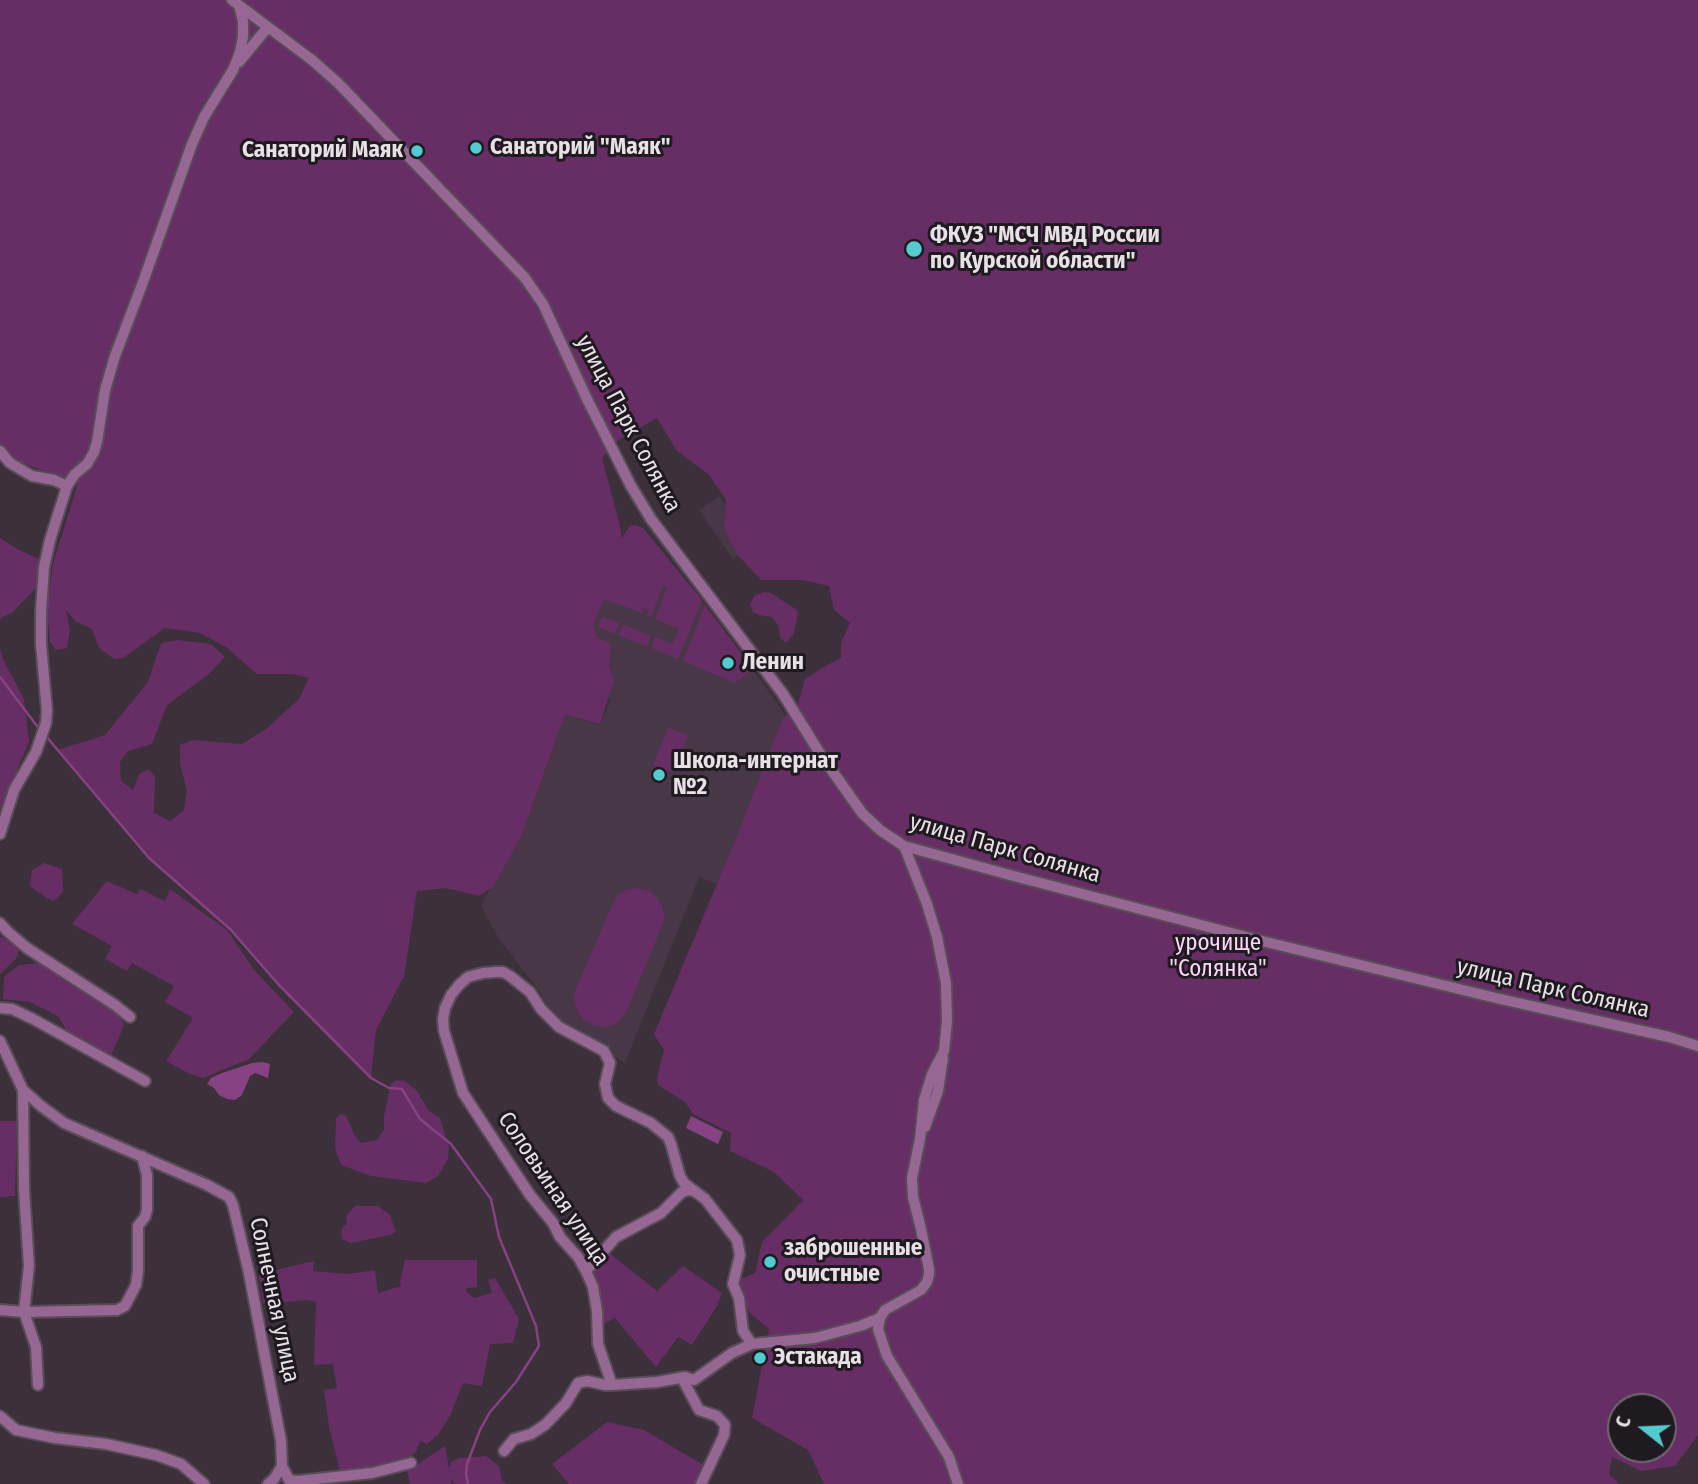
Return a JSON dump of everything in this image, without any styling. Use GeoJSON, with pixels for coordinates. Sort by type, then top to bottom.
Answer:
{"type":"FeatureCollection","features":[{"type":"Feature","properties":{"kind":"street","name":"улица Парк Солянка"},"geometry":{"type":"LineString","coordinates":[[235,2],[338,83],[525,278],[542,304],[631,486],[651,519],[783,694],[862,813],[880,830],[904,846],[1262,941],[1698,1046]]}},
{"type":"Feature","properties":{"kind":"street","name":"улица Парк Солянка"},"geometry":{"type":"LineString","coordinates":[[0,834],[14,790],[42,738],[46,723],[47,696],[41,622],[43,578],[50,540],[67,486],[94,452],[105,390],[115,356],[192,144],[204,117],[233,70],[240,52],[243,21],[235,2]]}},
{"type":"Feature","properties":{"kind":"street"},"geometry":{"type":"LineString","coordinates":[[233,70],[268,27]]}},
{"type":"Feature","properties":{"kind":"street"},"geometry":{"type":"LineString","coordinates":[[0,452],[10,463],[32,476],[54,480],[67,486]]}},
{"type":"Feature","properties":{"kind":"street"},"geometry":{"type":"LineString","coordinates":[[904,846],[937,937],[946,982],[947,1021],[944,1051],[932,1074],[924,1100],[912,1178],[913,1197],[929,1275],[921,1290],[885,1310],[878,1329],[887,1356],[949,1457],[958,1484]]}},
{"type":"Feature","properties":{"kind":"street"},"geometry":{"type":"LineString","coordinates":[[0,923],[45,961],[130,1017]]}},
{"type":"Feature","properties":{"kind":"street","name":"Соловьиная улица"},"geometry":{"type":"LineString","coordinates":[[612,1384],[598,1344],[597,1311],[593,1287],[586,1271],[530,1195],[463,1093],[444,1031],[443,1019],[451,995],[459,985],[468,977],[483,973],[503,972],[510,975],[530,992],[541,1009],[559,1027],[604,1052],[610,1063],[606,1084],[608,1098],[616,1106],[662,1131],[671,1143],[680,1176],[684,1183],[695,1191]]}},
{"type":"Feature","properties":{"kind":"street"},"geometry":{"type":"LineString","coordinates":[[0,1008],[12,1009],[33,1019],[145,1081]]}},
{"type":"Feature","properties":{"kind":"street","name":"Солнечная улица"},"geometry":{"type":"LineString","coordinates":[[0,1041],[4,1055],[23,1090],[64,1123],[229,1197],[249,1273],[279,1427],[282,1466]]}},
{"type":"Feature","properties":{"kind":"street"},"geometry":{"type":"LineString","coordinates":[[23,1090],[24,1190],[29,1266],[24,1312],[36,1347],[38,1385]]}},
{"type":"Feature","properties":{"kind":"street"},"geometry":{"type":"LineString","coordinates":[[0,1310],[117,1310],[125,1306],[136,1285],[138,1226],[147,1210],[147,1175],[142,1156]]}},
{"type":"Feature","properties":{"kind":"street"},"geometry":{"type":"LineString","coordinates":[[586,1271],[616,1237],[661,1213],[682,1192],[695,1191],[705,1199],[737,1241],[740,1255],[733,1284],[739,1298],[743,1331],[752,1344]]}},
{"type":"Feature","properties":{"kind":"street"},"geometry":{"type":"LineString","coordinates":[[504,1451],[514,1439],[531,1434],[545,1425],[566,1403],[578,1383],[587,1381],[605,1385],[682,1378],[694,1380],[732,1353],[752,1344],[815,1338],[880,1318]]}},
{"type":"Feature","properties":{"kind":"street"},"geometry":{"type":"LineString","coordinates":[[682,1378],[699,1410],[717,1416],[725,1425],[724,1435],[701,1484]]}},
{"type":"Feature","properties":{"kind":"street"},"geometry":{"type":"LineString","coordinates":[[0,1416],[16,1430],[156,1455],[181,1465],[204,1484]]}},
{"type":"Feature","properties":{"kind":"street"},"geometry":{"type":"LineString","coordinates":[[282,1466],[289,1480],[298,1480],[372,1473],[411,1463]]}},
{"type":"Feature","properties":{"kind":"street"},"geometry":{"type":"LineString","coordinates":[[268,1484],[282,1466]]}},
{"type":"Feature","properties":{"kind":"shaded area"},"geometry":{"type":"Polygon","coordinates":[[[719,496],[743,530],[750,547],[733,559],[699,510],[719,496]]]}},
{"type":"Feature","properties":{"kind":"shaded area","name":"Школа-интернат №2"},"geometry":{"type":"Polygon","coordinates":[[[629,526],[643,528],[703,602],[778,704],[794,732],[725,887],[699,877],[625,1063],[548,1011],[541,994],[498,937],[481,906],[528,818],[565,715],[600,725],[611,700],[575,676],[584,623],[629,526]]]}},
{"type":"Feature","properties":{"kind":"shaded area"},"geometry":{"type":"Polygon","coordinates":[[[263,1062],[270,1064],[268,1078],[255,1073],[250,1076],[242,1095],[235,1100],[219,1095],[207,1084],[211,1078],[222,1073],[263,1062]]]}},
{"type":"Feature","properties":{"kind":"shaded area"},"geometry":{"type":"Polygon","coordinates":[[[691,1116],[723,1132],[718,1144],[686,1128],[691,1116]]]}},
{"type":"Feature","properties":{"kind":"green space","name":"урочище \"Солянка\""},"geometry":{"type":"Polygon","coordinates":[[[0,0],[1698,0],[1698,1435],[1675,1466],[1641,1471],[1624,1463],[1677,1463],[1677,1393],[1607,1393],[1607,1463],[1611,1463],[1609,1474],[1619,1484],[824,1484],[808,1450],[752,1418],[769,1329],[750,1313],[734,1282],[755,1273],[762,1242],[803,1200],[774,1172],[730,1151],[731,1133],[693,1114],[685,1102],[658,1085],[657,1077],[664,1050],[654,1034],[735,841],[782,720],[798,704],[805,679],[841,658],[841,643],[850,623],[834,610],[829,586],[802,580],[761,580],[737,554],[724,528],[726,500],[709,475],[676,450],[657,418],[617,441],[602,458],[622,539],[629,526],[643,528],[702,600],[678,659],[651,648],[655,637],[673,644],[679,629],[655,619],[667,587],[663,586],[651,617],[647,616],[649,610],[644,608],[642,613],[604,599],[593,625],[597,637],[611,644],[609,666],[614,681],[600,724],[565,715],[522,834],[494,886],[479,896],[446,888],[417,891],[404,976],[376,1030],[371,1078],[278,984],[231,930],[149,858],[58,750],[105,735],[148,682],[161,643],[177,640],[211,644],[225,657],[209,674],[167,705],[152,744],[128,751],[120,762],[121,781],[133,790],[139,774],[148,769],[155,776],[154,813],[170,821],[184,810],[187,791],[180,764],[180,745],[193,740],[242,744],[266,729],[299,699],[309,678],[293,674],[257,674],[226,647],[200,633],[165,628],[123,658],[114,659],[99,648],[92,629],[75,621],[66,610],[70,630],[67,648],[56,650],[50,642],[47,610],[53,563],[78,483],[0,455],[0,0]]]}},
{"type":"Feature","properties":{"kind":"green space"},"geometry":{"type":"Polygon","coordinates":[[[0,538],[39,559],[37,587],[13,612],[0,621],[0,538]]]}},
{"type":"Feature","properties":{"kind":"green space"},"geometry":{"type":"Polygon","coordinates":[[[765,592],[797,610],[794,633],[788,641],[780,638],[778,625],[772,617],[753,612],[750,605],[755,595],[765,592]]]}},
{"type":"Feature","properties":{"kind":"green space"},"geometry":{"type":"Polygon","coordinates":[[[705,605],[753,669],[735,683],[683,661],[705,605]]]}},
{"type":"Feature","properties":{"kind":"green space"},"geometry":{"type":"Polygon","coordinates":[[[602,616],[619,623],[615,634],[598,627],[602,616]]]}},
{"type":"Feature","properties":{"kind":"green space"},"geometry":{"type":"Polygon","coordinates":[[[623,624],[651,636],[647,647],[618,635],[623,624]]]}},
{"type":"Feature","properties":{"kind":"green space"},"geometry":{"type":"Polygon","coordinates":[[[0,649],[24,699],[29,742],[0,810],[0,649]]]}},
{"type":"Feature","properties":{"kind":"green space"},"geometry":{"type":"Polygon","coordinates":[[[668,727],[688,736],[673,773],[653,765],[668,727]]]}},
{"type":"Feature","properties":{"kind":"green space"},"geometry":{"type":"Polygon","coordinates":[[[44,863],[62,869],[63,892],[54,901],[30,886],[32,870],[44,863]]]}},
{"type":"Feature","properties":{"kind":"green space"},"geometry":{"type":"Polygon","coordinates":[[[107,881],[137,894],[140,889],[165,901],[170,889],[227,930],[255,971],[294,1012],[249,1059],[203,1078],[166,1061],[193,1018],[165,1002],[174,986],[132,963],[127,971],[105,959],[112,946],[72,924],[107,881]]]}},
{"type":"Feature","properties":{"kind":"green space"},"geometry":{"type":"Polygon","coordinates":[[[637,888],[656,896],[662,905],[665,916],[662,926],[621,1019],[613,1025],[592,1025],[583,1019],[577,1010],[574,999],[576,989],[617,896],[626,890],[637,888]]]}},
{"type":"Feature","properties":{"kind":"green space"},"geometry":{"type":"Polygon","coordinates":[[[0,937],[21,944],[16,959],[0,974],[0,937]]]}},
{"type":"Feature","properties":{"kind":"green space"},"geometry":{"type":"Polygon","coordinates":[[[40,963],[115,1010],[124,1024],[111,1055],[67,1031],[58,1016],[30,1002],[3,999],[4,977],[19,965],[40,963]]]}},
{"type":"Feature","properties":{"kind":"green space"},"geometry":{"type":"Polygon","coordinates":[[[396,1080],[405,1081],[417,1091],[429,1111],[440,1118],[449,1147],[448,1159],[438,1176],[426,1183],[371,1176],[341,1165],[335,1149],[336,1119],[340,1114],[346,1116],[361,1143],[377,1140],[384,1130],[384,1116],[391,1084],[396,1080]]]}},
{"type":"Feature","properties":{"kind":"green space"},"geometry":{"type":"Polygon","coordinates":[[[0,1121],[17,1121],[15,1196],[0,1197],[0,1121]]]}},
{"type":"Feature","properties":{"kind":"green space"},"geometry":{"type":"Polygon","coordinates":[[[355,1206],[378,1206],[390,1215],[396,1232],[351,1243],[342,1239],[341,1232],[347,1224],[346,1216],[355,1206]]]}},
{"type":"Feature","properties":{"kind":"green space"},"geometry":{"type":"Polygon","coordinates":[[[608,1252],[657,1291],[683,1266],[722,1293],[717,1306],[692,1345],[678,1337],[656,1367],[615,1318],[602,1325],[602,1300],[593,1270],[608,1252]]]}},
{"type":"Feature","properties":{"kind":"green space"},"geometry":{"type":"Polygon","coordinates":[[[405,1260],[477,1260],[477,1287],[467,1288],[466,1291],[474,1298],[492,1293],[488,1280],[495,1278],[519,1319],[513,1343],[490,1344],[482,1386],[463,1383],[450,1416],[438,1435],[427,1444],[420,1441],[416,1452],[405,1462],[340,1471],[329,1427],[324,1390],[337,1388],[333,1364],[314,1365],[316,1302],[307,1300],[263,1304],[259,1274],[314,1261],[313,1271],[348,1274],[375,1270],[378,1293],[401,1286],[405,1260]]]}},
{"type":"Feature","properties":{"kind":"green space"},"geometry":{"type":"Polygon","coordinates":[[[607,1422],[644,1430],[705,1466],[697,1484],[569,1484],[552,1464],[607,1422]]]}},
{"type":"Feature","properties":{"kind":"green space"},"geometry":{"type":"Polygon","coordinates":[[[445,1446],[449,1468],[451,1462],[460,1458],[486,1456],[499,1466],[502,1481],[507,1484],[455,1484],[451,1479],[451,1484],[410,1484],[407,1471],[445,1446]]]}},
{"type":"Feature","properties":{"kind":"waterway"},"geometry":{"type":"LineString","coordinates":[[0,677],[40,730]]}},
{"type":"Feature","properties":{"kind":"waterway"},"geometry":{"type":"LineString","coordinates":[[45,735],[149,858],[231,930],[278,984],[371,1078],[389,1088],[402,1089],[420,1119],[451,1144],[491,1199],[499,1237],[536,1326],[539,1346],[516,1382],[490,1412],[480,1430],[467,1464],[468,1484]]}},
{"type":"Feature","properties":{"kind":"place","name":"Санаторий \"Маяк\""},"geometry":{"type":"Point","coordinates":[476,148]}},
{"type":"Feature","properties":{"kind":"place","name":"Санаторий Маяк"},"geometry":{"type":"Point","coordinates":[417,151]}},
{"type":"Feature","properties":{"kind":"place","name":"ФКУЗ \"МСЧ МВД России по Курской области\""},"geometry":{"type":"Point","coordinates":[914,249]}},
{"type":"Feature","properties":{"kind":"place","name":"Ленин"},"geometry":{"type":"Point","coordinates":[728,663]}},
{"type":"Feature","properties":{"kind":"place","name":"Школа-интернат №2"},"geometry":{"type":"Point","coordinates":[659,775]}},
{"type":"Feature","properties":{"kind":"place","name":"заброшенные очистные"},"geometry":{"type":"Point","coordinates":[770,1262]}},
{"type":"Feature","properties":{"kind":"place","name":"Эстакада"},"geometry":{"type":"Point","coordinates":[760,1358]}}]}
